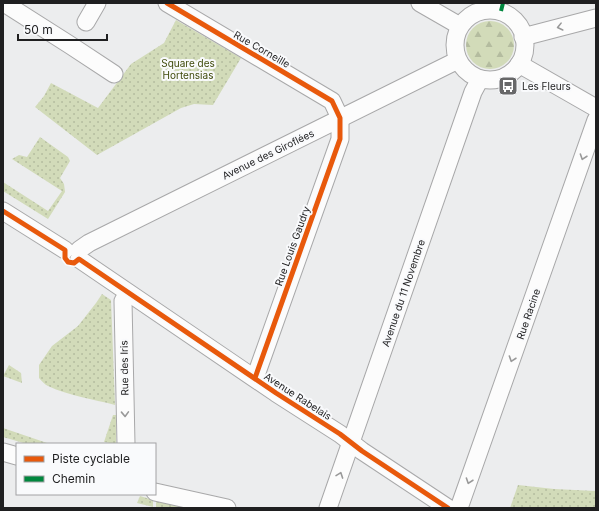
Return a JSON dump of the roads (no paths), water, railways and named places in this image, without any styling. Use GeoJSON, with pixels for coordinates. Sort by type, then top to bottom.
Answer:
{"type":"FeatureCollection","features":[{"type":"Feature","properties":{"kind":"street"},"geometry":{"type":"LineString","coordinates":[[4,3],[114,74]]}},
{"type":"Feature","properties":{"kind":"street"},"geometry":{"type":"LineString","coordinates":[[86,22],[97,3]]}},
{"type":"Feature","properties":{"kind":"street","name":"Rue Corneille"},"geometry":{"type":"LineString","coordinates":[[167,3],[332,101],[340,118]]}},
{"type":"Feature","properties":{"kind":"street"},"geometry":{"type":"LineString","coordinates":[[420,3],[460,26]]}},
{"type":"Feature","properties":{"kind":"street"},"geometry":{"type":"LineString","coordinates":[[502,7],[519,26],[524,37],[523,56],[519,64],[512,72],[502,78],[491,80],[480,79],[471,75],[458,60],[455,49],[456,37],[460,26],[468,17],[479,12],[502,7]]}},
{"type":"Feature","properties":{"kind":"street"},"geometry":{"type":"LineString","coordinates":[[524,37],[596,18]]}},
{"type":"Feature","properties":{"kind":"street","name":"Avenue des Giroflées"},"geometry":{"type":"LineString","coordinates":[[74,253],[89,242],[458,60]]}},
{"type":"Feature","properties":{"kind":"street"},"geometry":{"type":"LineString","coordinates":[[519,64],[596,108]]}},
{"type":"Feature","properties":{"kind":"street","name":"Avenue du 11 Novembre"},"geometry":{"type":"LineString","coordinates":[[328,508],[473,92],[480,79]]}},
{"type":"Feature","properties":{"kind":"street","name":"Rue Louis Gaudry"},"geometry":{"type":"LineString","coordinates":[[255,378],[340,139],[340,118]]}},
{"type":"Feature","properties":{"kind":"street","name":"Rue Racine"},"geometry":{"type":"LineString","coordinates":[[459,508],[596,120]]}},
{"type":"Feature","properties":{"kind":"street","name":"Avenue Rabelais"},"geometry":{"type":"LineString","coordinates":[[3,211],[74,253],[128,293],[448,508]]}},
{"type":"Feature","properties":{"kind":"street","name":"Rue des Iris"},"geometry":{"type":"LineString","coordinates":[[126,443],[123,301],[128,293]]}},
{"type":"Feature","properties":{"kind":"street"},"geometry":{"type":"LineString","coordinates":[[3,452],[16,456]]}},
{"type":"Feature","properties":{"kind":"street"},"geometry":{"type":"LineString","coordinates":[[156,492],[227,508]]}},
{"type":"Feature","properties":{"kind":"place","name":"Les Fleurs"},"geometry":{"type":"Point","coordinates":[508,86]}},
{"type":"Feature","properties":{"kind":"park label","name":"Square des Hortensias"},"geometry":{"type":"Point","coordinates":[188,68]}}]}
